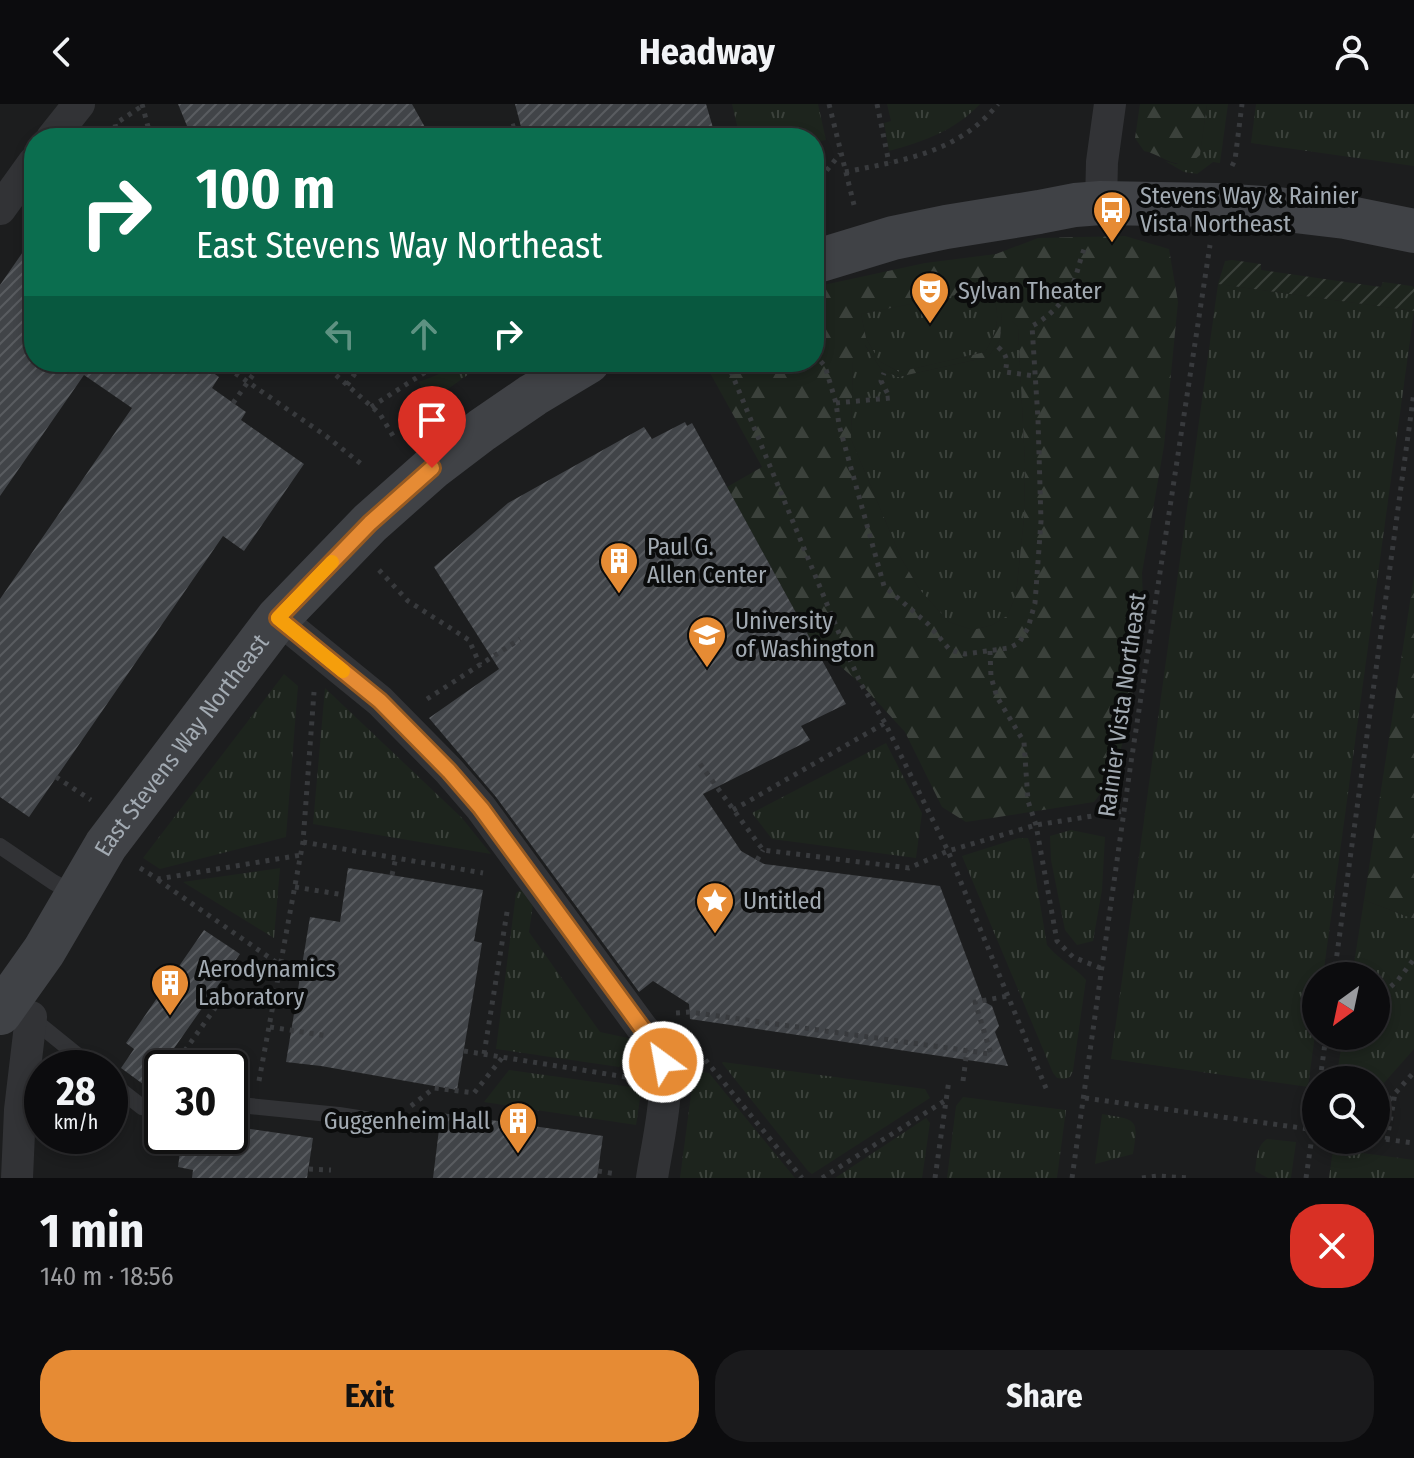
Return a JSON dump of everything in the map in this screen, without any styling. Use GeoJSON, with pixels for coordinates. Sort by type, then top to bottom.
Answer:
{"type":"FeatureCollection","features":[{"type":"Feature","properties":{"kind":"street"},"geometry":{"type":"LineString","coordinates":[[60,128],[79,104]]}},
{"type":"Feature","properties":{"kind":"street"},"geometry":{"type":"LineString","coordinates":[[1096,218],[1110,104]]}},
{"type":"Feature","properties":{"kind":"street"},"geometry":{"type":"LineString","coordinates":[[0,209],[24,176]]}},
{"type":"Feature","properties":{"kind":"street"},"geometry":{"type":"LineString","coordinates":[[824,259],[893,238],[1075,205],[1096,218],[1216,205],[1278,209],[1345,217],[1414,231]]}},
{"type":"Feature","properties":{"kind":"street","name":"East Stevens Way Northeast"},"geometry":{"type":"LineString","coordinates":[[14,1010],[44,951],[106,845],[278,618],[370,523],[432,468],[482,430],[571,372]]}},
{"type":"Feature","properties":{"kind":"street"},"geometry":{"type":"LineString","coordinates":[[278,618],[380,701],[481,808],[518,871],[658,1045],[665,1083],[652,1178]]}},
{"type":"Feature","properties":{"kind":"street"},"geometry":{"type":"LineString","coordinates":[[14,1010],[20,1110],[17,1178]]}},
{"type":"Feature","properties":{"kind":"lane"},"geometry":{"type":"LineString","coordinates":[[0,846],[76,895]]}},
{"type":"Feature","properties":{"kind":"lane"},"geometry":{"type":"LineString","coordinates":[[14,1010],[68,1050]]}},
{"type":"Feature","properties":{"kind":"lane"},"geometry":{"type":"LineString","coordinates":[[128,1096],[144,1106]]}},
{"type":"Feature","properties":{"kind":"lane"},"geometry":{"type":"LineString","coordinates":[[248,1106],[390,1123]]}},
{"type":"Feature","properties":{"kind":"path"},"geometry":{"type":"LineString","coordinates":[[829,104],[857,214]]}},
{"type":"Feature","properties":{"kind":"path"},"geometry":{"type":"LineString","coordinates":[[877,104],[889,163]]}},
{"type":"Feature","properties":{"kind":"path"},"geometry":{"type":"LineString","coordinates":[[845,172],[925,155],[959,138],[998,104]]}},
{"type":"Feature","properties":{"kind":"path"},"geometry":{"type":"LineString","coordinates":[[1229,172],[1235,160],[1242,104]]}},
{"type":"Feature","properties":{"kind":"path"},"geometry":{"type":"LineString","coordinates":[[116,128],[115,124],[142,105],[148,128]]}},
{"type":"Feature","properties":{"kind":"path"},"geometry":{"type":"LineString","coordinates":[[507,128],[520,124]]}},
{"type":"Feature","properties":{"kind":"path"},"geometry":{"type":"LineString","coordinates":[[824,173],[840,153]]}},
{"type":"Feature","properties":{"kind":"path"},"geometry":{"type":"LineString","coordinates":[[824,365],[884,586],[928,624],[950,650],[965,654],[1009,648],[1019,643],[1028,628],[1035,603],[1041,521],[1032,326],[1046,319],[1071,288],[1096,218]]}},
{"type":"Feature","properties":{"kind":"path","name":"Rainier Vista Northeast"},"geometry":{"type":"LineString","coordinates":[[1072,1178],[1211,239]]}},
{"type":"Feature","properties":{"kind":"path"},"geometry":{"type":"LineString","coordinates":[[998,347],[1006,354],[1008,362],[1005,372],[1035,377]]}},
{"type":"Feature","properties":{"kind":"path"},"geometry":{"type":"LineString","coordinates":[[234,372],[365,467]]}},
{"type":"Feature","properties":{"kind":"path"},"geometry":{"type":"LineString","coordinates":[[233,403],[255,372]]}},
{"type":"Feature","properties":{"kind":"path"},"geometry":{"type":"LineString","coordinates":[[332,372],[380,414],[396,441]]}},
{"type":"Feature","properties":{"kind":"path"},"geometry":{"type":"LineString","coordinates":[[347,385],[356,372]]}},
{"type":"Feature","properties":{"kind":"path"},"geometry":{"type":"LineString","coordinates":[[371,407],[425,372]]}},
{"type":"Feature","properties":{"kind":"path"},"geometry":{"type":"LineString","coordinates":[[731,372],[848,655],[948,851],[1048,1093]]}},
{"type":"Feature","properties":{"kind":"path"},"geometry":{"type":"LineString","coordinates":[[836,403],[890,398],[881,381],[884,373]]}},
{"type":"Feature","properties":{"kind":"path"},"geometry":{"type":"LineString","coordinates":[[1336,962],[1414,392]]}},
{"type":"Feature","properties":{"kind":"path"},"geometry":{"type":"LineString","coordinates":[[398,592],[469,640],[480,665]]}},
{"type":"Feature","properties":{"kind":"path"},"geometry":{"type":"LineString","coordinates":[[417,691],[427,700],[520,639]]}},
{"type":"Feature","properties":{"kind":"path"},"geometry":{"type":"LineString","coordinates":[[990,651],[991,677],[997,697],[1024,742],[1028,801],[1036,825],[1057,941],[1073,957],[1103,969]]}},
{"type":"Feature","properties":{"kind":"path"},"geometry":{"type":"LineString","coordinates":[[254,1106],[303,842],[315,681]]}},
{"type":"Feature","properties":{"kind":"path"},"geometry":{"type":"LineString","coordinates":[[733,810],[885,723]]}},
{"type":"Feature","properties":{"kind":"path"},"geometry":{"type":"LineString","coordinates":[[700,764],[763,850],[909,868],[948,851],[1036,825],[1124,811]]}},
{"type":"Feature","properties":{"kind":"path"},"geometry":{"type":"LineString","coordinates":[[56,777],[93,802]]}},
{"type":"Feature","properties":{"kind":"path"},"geometry":{"type":"LineString","coordinates":[[303,842],[396,857],[518,871],[484,1055]]}},
{"type":"Feature","properties":{"kind":"path"},"geometry":{"type":"LineString","coordinates":[[757,860],[763,850]]}},
{"type":"Feature","properties":{"kind":"path"},"geometry":{"type":"LineString","coordinates":[[158,879],[301,855]]}},
{"type":"Feature","properties":{"kind":"path"},"geometry":{"type":"LineString","coordinates":[[392,875],[396,857]]}},
{"type":"Feature","properties":{"kind":"path"},"geometry":{"type":"LineString","coordinates":[[129,861],[280,965],[301,973]]}},
{"type":"Feature","properties":{"kind":"path"},"geometry":{"type":"LineString","coordinates":[[295,887],[344,895]]}},
{"type":"Feature","properties":{"kind":"path"},"geometry":{"type":"LineString","coordinates":[[1390,987],[1414,959]]}},
{"type":"Feature","properties":{"kind":"path"},"geometry":{"type":"LineString","coordinates":[[185,1050],[223,997],[214,990]]}},
{"type":"Feature","properties":{"kind":"path"},"geometry":{"type":"LineString","coordinates":[[689,1012],[991,1054],[975,1002],[1008,996]]}},
{"type":"Feature","properties":{"kind":"path"},"geometry":{"type":"LineString","coordinates":[[270,1027],[328,1036]]}},
{"type":"Feature","properties":{"kind":"path"},"geometry":{"type":"LineString","coordinates":[[695,1048],[802,1178]]}},
{"type":"Feature","properties":{"kind":"path"},"geometry":{"type":"LineString","coordinates":[[963,1081],[967,1050]]}},
{"type":"Feature","properties":{"kind":"path"},"geometry":{"type":"LineString","coordinates":[[464,1051],[665,1083]]}},
{"type":"Feature","properties":{"kind":"path"},"geometry":{"type":"LineString","coordinates":[[390,1123],[434,1088],[474,1093],[503,1058]]}},
{"type":"Feature","properties":{"kind":"path"},"geometry":{"type":"LineString","coordinates":[[1390,1100],[1414,1072]]}},
{"type":"Feature","properties":{"kind":"path"},"geometry":{"type":"LineString","coordinates":[[935,1178],[949,1080]]}},
{"type":"Feature","properties":{"kind":"path"},"geometry":{"type":"LineString","coordinates":[[1390,1124],[1396,1093]]}},
{"type":"Feature","properties":{"kind":"path"},"geometry":{"type":"LineString","coordinates":[[1085,1098],[1302,1127]]}},
{"type":"Feature","properties":{"kind":"path"},"geometry":{"type":"LineString","coordinates":[[822,1178],[946,1100]]}},
{"type":"Feature","properties":{"kind":"path"},"geometry":{"type":"LineString","coordinates":[[1390,1140],[1414,1143]]}},
{"type":"Feature","properties":{"kind":"path"},"geometry":{"type":"LineString","coordinates":[[1306,1178],[1310,1154]]}},
{"type":"Feature","properties":{"kind":"path"},"geometry":{"type":"LineString","coordinates":[[309,1169],[331,1170]]}},
{"type":"Feature","properties":{"kind":"path"},"geometry":{"type":"LineString","coordinates":[[598,1171],[616,1174]]}},
{"type":"Feature","properties":{"kind":"path"},"geometry":{"type":"LineString","coordinates":[[1142,1178],[1190,1178]]}},
{"type":"Feature","properties":{"kind":"shaded area","name":"University of Washington"},"geometry":{"type":"Polygon","coordinates":[[[0,104],[1414,104],[1414,1178],[0,1178],[0,104]]]}},
{"type":"Feature","properties":{"kind":"green space"},"geometry":{"type":"Polygon","coordinates":[[[732,104],[818,104],[823,128],[738,128],[732,104]]]}},
{"type":"Feature","properties":{"kind":"green space"},"geometry":{"type":"Polygon","coordinates":[[[887,104],[980,104],[938,134],[889,151],[884,123],[891,121],[887,104]]]}},
{"type":"Feature","properties":{"kind":"green space"},"geometry":{"type":"Polygon","coordinates":[[[1140,104],[1207,104],[1200,155],[1192,161],[1178,164],[1144,151],[1135,138],[1140,104]]]}},
{"type":"Feature","properties":{"kind":"green space"},"geometry":{"type":"Polygon","coordinates":[[[1207,104],[1228,104],[1220,163],[1213,162],[1197,174],[1184,172],[1165,161],[1176,164],[1200,154],[1207,104]]]}},
{"type":"Feature","properties":{"kind":"green space"},"geometry":{"type":"Polygon","coordinates":[[[1256,104],[1414,104],[1414,166],[1251,143],[1256,104]]]}},
{"type":"Feature","properties":{"kind":"green space"},"geometry":{"type":"Polygon","coordinates":[[[1125,236],[1169,249],[1178,302],[1164,446],[1142,573],[1144,627],[1122,664],[1135,679],[1126,731],[1113,777],[1094,802],[966,822],[942,807],[905,732],[861,684],[812,642],[727,487],[762,467],[710,372],[824,372],[824,285],[925,263],[996,254],[1038,238],[1125,236]],[[991,288],[861,314],[866,338],[879,361],[899,372],[985,352],[994,336],[996,306],[991,288]],[[1002,312],[1000,340],[988,357],[898,377],[881,369],[865,345],[853,359],[851,439],[901,558],[920,590],[949,622],[973,630],[992,625],[1007,616],[1016,595],[1024,518],[1025,464],[1018,327],[1002,312]]]}},
{"type":"Feature","properties":{"kind":"green space"},"geometry":{"type":"Polygon","coordinates":[[[1225,261],[1261,264],[1261,270],[1381,287],[1383,282],[1412,286],[1414,311],[1218,284],[1225,261]]]}},
{"type":"Feature","properties":{"kind":"green space"},"geometry":{"type":"Polygon","coordinates":[[[1218,284],[1414,311],[1325,962],[1302,962],[1302,1050],[1313,1050],[1311,1066],[1302,1066],[1302,1086],[1111,1059],[1218,284]]]}},
{"type":"Feature","properties":{"kind":"green space","name":"Sylvan Theater"},"geometry":{"type":"Polygon","coordinates":[[[991,288],[997,321],[994,336],[985,352],[899,372],[879,361],[866,338],[861,314],[991,288]]]}},
{"type":"Feature","properties":{"kind":"green space"},"geometry":{"type":"Polygon","coordinates":[[[1002,311],[1018,327],[1025,464],[1024,518],[1016,595],[1007,616],[992,625],[973,630],[949,622],[920,590],[901,558],[851,439],[853,359],[864,344],[881,369],[898,377],[988,357],[1000,340],[1002,311]]]}},
{"type":"Feature","properties":{"kind":"green space"},"geometry":{"type":"Polygon","coordinates":[[[442,372],[472,372],[428,403],[419,382],[442,372]]]}},
{"type":"Feature","properties":{"kind":"green space"},"geometry":{"type":"Polygon","coordinates":[[[1414,576],[1414,919],[1364,900],[1414,576]]]}},
{"type":"Feature","properties":{"kind":"green space"},"geometry":{"type":"Polygon","coordinates":[[[284,674],[298,686],[286,837],[160,869],[143,858],[284,674]]]}},
{"type":"Feature","properties":{"kind":"green space"},"geometry":{"type":"Polygon","coordinates":[[[325,688],[462,818],[491,854],[313,824],[325,688]]]}},
{"type":"Feature","properties":{"kind":"green space"},"geometry":{"type":"Polygon","coordinates":[[[886,743],[922,813],[916,858],[772,839],[752,813],[886,743]]]}},
{"type":"Feature","properties":{"kind":"green space"},"geometry":{"type":"Polygon","coordinates":[[[1071,830],[1105,837],[1102,890],[1093,941],[1077,945],[1065,930],[1051,860],[1050,836],[1071,830]]]}},
{"type":"Feature","properties":{"kind":"green space"},"geometry":{"type":"Polygon","coordinates":[[[1028,838],[1030,844],[1047,945],[1086,980],[1073,1071],[1070,1077],[1064,1079],[1057,1078],[1053,1073],[962,856],[1028,838]]]}},
{"type":"Feature","properties":{"kind":"green space"},"geometry":{"type":"Polygon","coordinates":[[[280,868],[274,938],[183,882],[280,868]]]}},
{"type":"Feature","properties":{"kind":"green space"},"geometry":{"type":"Polygon","coordinates":[[[522,889],[533,905],[529,932],[600,1032],[628,1038],[639,1053],[619,1067],[496,1049],[516,893],[522,889]]]}},
{"type":"Feature","properties":{"kind":"green space"},"geometry":{"type":"Polygon","coordinates":[[[1364,900],[1414,919],[1414,1049],[1390,1076],[1390,1066],[1338,1066],[1341,1050],[1390,1050],[1390,962],[1354,962],[1364,900]]]}},
{"type":"Feature","properties":{"kind":"green space"},"geometry":{"type":"Polygon","coordinates":[[[723,1062],[925,1089],[930,1098],[812,1174],[723,1062]]]}},
{"type":"Feature","properties":{"kind":"green space"},"geometry":{"type":"Polygon","coordinates":[[[509,1070],[638,1088],[641,1092],[636,1125],[484,1102],[509,1070]]]}},
{"type":"Feature","properties":{"kind":"green space"},"geometry":{"type":"Polygon","coordinates":[[[703,1072],[709,1073],[795,1178],[680,1178],[693,1079],[703,1072]]]}},
{"type":"Feature","properties":{"kind":"green space"},"geometry":{"type":"Polygon","coordinates":[[[963,1097],[1066,1110],[1057,1178],[947,1178],[956,1106],[963,1097]]]}},
{"type":"Feature","properties":{"kind":"green space"},"geometry":{"type":"Polygon","coordinates":[[[1102,1114],[1133,1123],[1136,1133],[1133,1154],[1095,1164],[1102,1114]]]}},
{"type":"Feature","properties":{"kind":"green space"},"geometry":{"type":"Polygon","coordinates":[[[926,1118],[930,1123],[922,1178],[835,1178],[926,1118]]]}},
{"type":"Feature","properties":{"kind":"green space"},"geometry":{"type":"Polygon","coordinates":[[[1267,1139],[1296,1142],[1291,1178],[1268,1178],[1255,1171],[1259,1149],[1267,1139]]]}},
{"type":"Feature","properties":{"kind":"green space"},"geometry":{"type":"Polygon","coordinates":[[[1332,1154],[1370,1154],[1414,1160],[1414,1178],[1329,1178],[1332,1154]]]}},
{"type":"Feature","properties":{"kind":"building"},"geometry":{"type":"Polygon","coordinates":[[[178,104],[412,104],[425,128],[188,128],[178,104]]]}},
{"type":"Feature","properties":{"kind":"building"},"geometry":{"type":"Polygon","coordinates":[[[515,104],[706,104],[713,128],[521,128],[515,104]]]}},
{"type":"Feature","properties":{"kind":"building"},"geometry":{"type":"Polygon","coordinates":[[[24,250],[24,372],[212,372],[219,377],[212,388],[246,412],[241,420],[304,464],[244,551],[223,536],[29,817],[0,797],[0,599],[132,408],[84,375],[0,496],[0,285],[24,250]]]}},
{"type":"Feature","properties":{"kind":"building"},"geometry":{"type":"Polygon","coordinates":[[[685,422],[687,426],[692,423],[846,704],[801,726],[810,740],[703,794],[741,851],[764,864],[940,886],[983,1001],[992,1006],[999,1026],[995,1032],[1008,1066],[690,1019],[689,1004],[653,981],[639,992],[496,797],[429,718],[499,669],[434,567],[508,503],[644,427],[652,439],[685,422]]]}},
{"type":"Feature","properties":{"kind":"building"},"geometry":{"type":"Polygon","coordinates":[[[348,868],[483,890],[474,941],[482,943],[457,1090],[286,1062],[310,917],[340,922],[348,868]]]}},
{"type":"Feature","properties":{"kind":"building","name":"Aerodynamics Laboratory"},"geometry":{"type":"Polygon","coordinates":[[[204,930],[240,954],[173,1050],[144,1050],[144,1085],[128,1073],[128,1058],[134,1049],[126,1043],[204,930]]]}},
{"type":"Feature","properties":{"kind":"building","name":"Guggenheim Hall"},"geometry":{"type":"Polygon","coordinates":[[[441,1113],[603,1136],[597,1178],[433,1178],[441,1113]]]}},
{"type":"Feature","properties":{"kind":"building"},"geometry":{"type":"Polygon","coordinates":[[[248,1129],[313,1138],[307,1178],[192,1178],[193,1170],[178,1167],[180,1154],[248,1154],[248,1129]]]}},
{"type":"Feature","properties":{"kind":"slow traffic"},"geometry":{"type":"LineString","coordinates":[[332,562],[278,618],[343,671]]}},
{"type":"Feature","properties":{"kind":"place","name":"Stevens Way & Rainier Vista Northeast"},"geometry":{"type":"Point","coordinates":[1112,244]}},
{"type":"Feature","properties":{"kind":"place","name":"Sylvan Theater"},"geometry":{"type":"Point","coordinates":[930,325]}},
{"type":"Feature","properties":{"kind":"place","name":"Paul G. Allen Center"},"geometry":{"type":"Point","coordinates":[619,595]}},
{"type":"Feature","properties":{"kind":"place","name":"University of Washington"},"geometry":{"type":"Point","coordinates":[707,669]}},
{"type":"Feature","properties":{"kind":"place","name":"Untitled"},"geometry":{"type":"Point","coordinates":[715,935]}},
{"type":"Feature","properties":{"kind":"place","name":"Aerodynamics Laboratory"},"geometry":{"type":"Point","coordinates":[170,1017]}},
{"type":"Feature","properties":{"kind":"place","name":"Guggenheim Hall"},"geometry":{"type":"Point","coordinates":[518,1155]}},
{"type":"Feature","properties":{"kind":"route"},"geometry":{"type":"LineString","coordinates":[[432,468],[370,523],[278,618],[380,701],[449,771],[481,808],[642,1028],[658,1045],[663,1062]]}}]}
